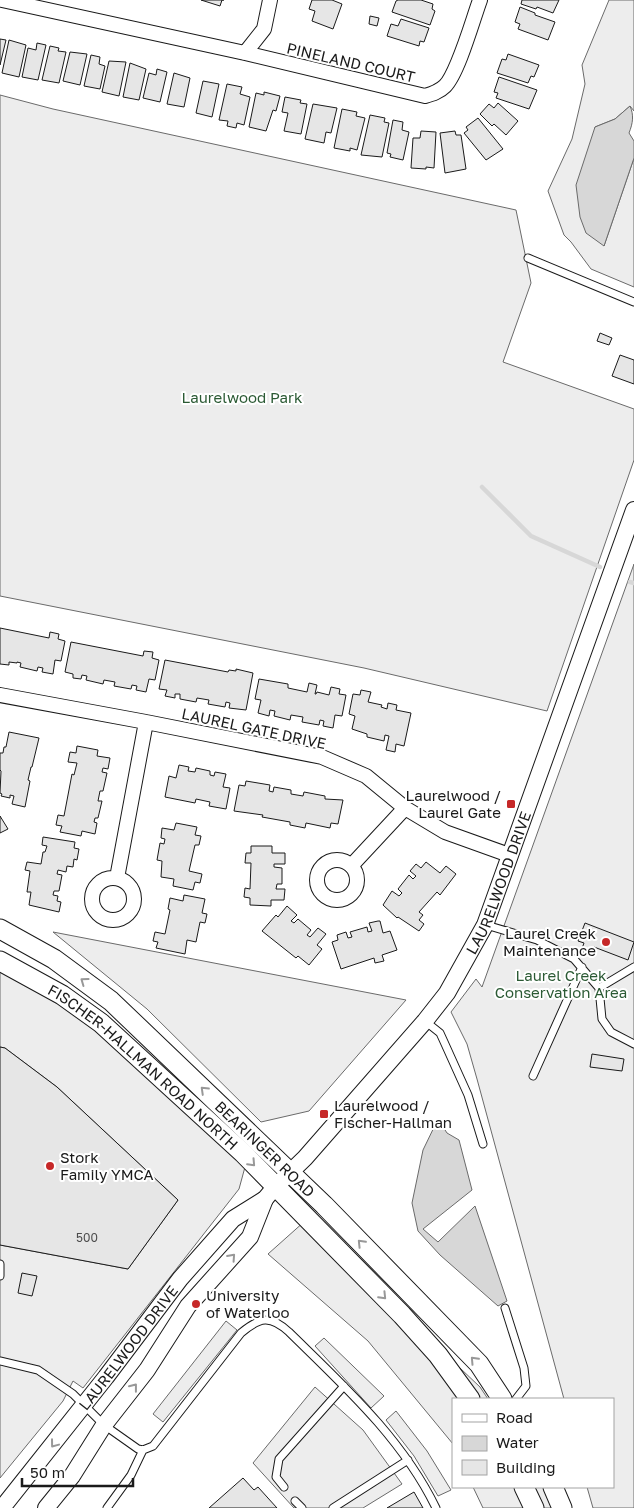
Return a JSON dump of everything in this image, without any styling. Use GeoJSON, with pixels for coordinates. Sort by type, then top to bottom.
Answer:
{"type":"FeatureCollection","features":[{"type":"Feature","properties":{"kind":"main road","name":"BEARINGER ROAD"},"geometry":{"type":"LineString","coordinates":[[0,930],[54,959],[111,1000],[291,1171],[478,1364],[501,1398]]}},
{"type":"Feature","properties":{"kind":"main road","name":"FISCHER-HALLMAN ROAD NORTH"},"geometry":{"type":"LineString","coordinates":[[0,961],[62,995],[101,1023],[243,1153],[270,1193]]}},
{"type":"Feature","properties":{"kind":"main road","name":"BEARINGER ROAD"},"geometry":{"type":"LineString","coordinates":[[270,1193],[402,1315],[438,1355],[469,1398]]}},
{"type":"Feature","properties":{"kind":"main road"},"geometry":{"type":"LineString","coordinates":[[524,1488],[534,1508]]}},
{"type":"Feature","properties":{"kind":"main road"},"geometry":{"type":"LineString","coordinates":[[553,1488],[562,1508]]}},
{"type":"Feature","properties":{"kind":"street","name":"PINELAND COURT"},"geometry":{"type":"LineString","coordinates":[[2,0],[245,53],[424,96],[436,93],[446,85],[454,72],[480,0]]}},
{"type":"Feature","properties":{"kind":"street"},"geometry":{"type":"LineString","coordinates":[[245,53],[264,29],[270,0]]}},
{"type":"Feature","properties":{"kind":"street","name":"LAURELWOOD DRIVE"},"geometry":{"type":"LineString","coordinates":[[2,1508],[84,1406],[180,1279],[233,1219],[270,1193],[305,1158],[425,1021],[447,993],[485,925],[634,510]]}},
{"type":"Feature","properties":{"kind":"street","name":"LAUREL GATE DRIVE"},"geometry":{"type":"LineString","coordinates":[[0,695],[322,757],[366,776],[404,808],[445,832],[510,855]]}},
{"type":"Feature","properties":{"kind":"street"},"geometry":{"type":"LineString","coordinates":[[117,878],[146,722]]}},
{"type":"Feature","properties":{"kind":"street"},"geometry":{"type":"LineString","coordinates":[[351,866],[404,808]]}},
{"type":"Feature","properties":{"kind":"street","name":"LAURELWOOD DRIVE"},"geometry":{"type":"LineString","coordinates":[[46,1508],[72,1476],[104,1425],[147,1370],[188,1306],[250,1237],[270,1193]]}},
{"type":"Feature","properties":{"kind":"lane"},"geometry":{"type":"LineString","coordinates":[[528,258],[634,302]]}},
{"type":"Feature","properties":{"kind":"lane"},"geometry":{"type":"LineString","coordinates":[[485,925],[537,940],[574,959],[599,988],[602,1019],[612,1032],[634,1044]]}},
{"type":"Feature","properties":{"kind":"lane"},"geometry":{"type":"LineString","coordinates":[[599,988],[634,967]]}},
{"type":"Feature","properties":{"kind":"lane"},"geometry":{"type":"LineString","coordinates":[[533,1076],[582,968]]}},
{"type":"Feature","properties":{"kind":"lane"},"geometry":{"type":"LineString","coordinates":[[425,1021],[440,1033],[468,1096],[483,1144]]}},
{"type":"Feature","properties":{"kind":"lane"},"geometry":{"type":"LineString","coordinates":[[0,1264],[0,1276]]}},
{"type":"Feature","properties":{"kind":"lane"},"geometry":{"type":"LineString","coordinates":[[505,1308],[524,1368],[526,1386],[517,1398]]}},
{"type":"Feature","properties":{"kind":"lane"},"geometry":{"type":"LineString","coordinates":[[0,1361],[38,1370],[72,1394],[104,1425],[138,1449],[143,1450],[153,1446],[241,1333],[258,1321],[269,1320],[282,1326],[374,1416],[417,1473],[436,1508]]}},
{"type":"Feature","properties":{"kind":"lane"},"geometry":{"type":"LineString","coordinates":[[284,1487],[276,1477],[279,1459],[344,1386]]}},
{"type":"Feature","properties":{"kind":"lane"},"geometry":{"type":"LineString","coordinates":[[107,1508],[131,1475],[143,1450]]}},
{"type":"Feature","properties":{"kind":"lane"},"geometry":{"type":"LineString","coordinates":[[333,1508],[408,1460]]}},
{"type":"Feature","properties":{"kind":"lane"},"geometry":{"type":"LineString","coordinates":[[295,1501],[302,1508]]}},
{"type":"Feature","properties":{"kind":"shaded area"},"geometry":{"type":"Polygon","coordinates":[[[609,0],[634,0],[634,111],[630,106],[615,119],[595,127],[604,246],[634,158],[634,287],[591,269],[564,235],[548,191],[572,139],[585,84],[582,65],[609,0]]]}},
{"type":"Feature","properties":{"kind":"shaded area","name":"Laurelwood Park"},"geometry":{"type":"Polygon","coordinates":[[[0,95],[53,109],[516,210],[531,283],[503,362],[634,409],[634,460],[547,711],[364,668],[0,596],[0,95]]]}},
{"type":"Feature","properties":{"kind":"shaded area","name":"Laurel Creek Conservation Area"},"geometry":{"type":"Polygon","coordinates":[[[634,564],[634,1508],[593,1508],[587,1488],[614,1488],[614,1398],[564,1398],[467,1044],[451,1012],[476,979],[482,987],[634,564]]]}},
{"type":"Feature","properties":{"kind":"shaded area"},"geometry":{"type":"Polygon","coordinates":[[[53,932],[406,1000],[309,1111],[261,1122],[147,1009],[53,932]]]}},
{"type":"Feature","properties":{"kind":"shaded area"},"geometry":{"type":"Polygon","coordinates":[[[0,961],[91,1018],[245,1167],[239,1189],[83,1388],[73,1381],[63,1401],[0,1478],[0,1245],[128,1269],[178,1200],[57,1087],[5,1048],[0,1047],[0,961]]]}},
{"type":"Feature","properties":{"kind":"shaded area"},"geometry":{"type":"Polygon","coordinates":[[[305,1221],[480,1387],[487,1398],[452,1398],[452,1443],[368,1341],[268,1254],[305,1221]]]}},
{"type":"Feature","properties":{"kind":"shaded area"},"geometry":{"type":"Polygon","coordinates":[[[226,1321],[237,1330],[163,1422],[153,1414],[226,1321]]]}},
{"type":"Feature","properties":{"kind":"shaded area"},"geometry":{"type":"Polygon","coordinates":[[[324,1338],[384,1396],[371,1408],[315,1346],[324,1338]]]}},
{"type":"Feature","properties":{"kind":"shaded area"},"geometry":{"type":"Polygon","coordinates":[[[315,1387],[363,1430],[402,1484],[363,1508],[294,1508],[253,1463],[315,1387]]]}},
{"type":"Feature","properties":{"kind":"shaded area"},"geometry":{"type":"Polygon","coordinates":[[[396,1411],[427,1451],[451,1490],[438,1496],[414,1456],[386,1420],[396,1411]]]}},
{"type":"Feature","properties":{"kind":"shaded area"},"geometry":{"type":"Polygon","coordinates":[[[473,1488],[543,1488],[552,1508],[483,1508],[473,1488]]]}},
{"type":"Feature","properties":{"kind":"water"},"geometry":{"type":"Polygon","coordinates":[[[630,106],[632,119],[629,133],[634,141],[634,158],[604,246],[586,233],[580,217],[576,185],[595,127],[615,119],[630,106]]]}},
{"type":"Feature","properties":{"kind":"water"},"geometry":{"type":"Polygon","coordinates":[[[438,1119],[447,1133],[459,1140],[472,1190],[423,1229],[438,1242],[475,1206],[507,1301],[498,1306],[440,1255],[418,1231],[412,1203],[423,1150],[438,1119]]]}},
{"type":"Feature","properties":{"kind":"building"},"geometry":{"type":"Polygon","coordinates":[[[201,0],[222,0],[220,6],[201,0]]]}},
{"type":"Feature","properties":{"kind":"building"},"geometry":{"type":"Polygon","coordinates":[[[312,0],[332,0],[342,4],[333,29],[312,21],[315,11],[309,9],[312,0]]]}},
{"type":"Feature","properties":{"kind":"building"},"geometry":{"type":"Polygon","coordinates":[[[398,0],[421,0],[433,4],[432,9],[435,11],[430,25],[392,12],[398,0]]]}},
{"type":"Feature","properties":{"kind":"building"},"geometry":{"type":"Polygon","coordinates":[[[522,0],[559,0],[553,13],[521,4],[522,0]]]}},
{"type":"Feature","properties":{"kind":"building"},"geometry":{"type":"Polygon","coordinates":[[[520,7],[555,22],[548,40],[518,29],[520,24],[515,22],[520,7]]]}},
{"type":"Feature","properties":{"kind":"building"},"geometry":{"type":"Polygon","coordinates":[[[370,16],[379,18],[377,26],[369,24],[370,16]]]}},
{"type":"Feature","properties":{"kind":"building"},"geometry":{"type":"Polygon","coordinates":[[[401,19],[429,28],[424,42],[420,41],[419,46],[387,36],[391,24],[398,26],[401,19]]]}},
{"type":"Feature","properties":{"kind":"building"},"geometry":{"type":"Polygon","coordinates":[[[0,39],[6,40],[0,65],[0,39]]]}},
{"type":"Feature","properties":{"kind":"building"},"geometry":{"type":"Polygon","coordinates":[[[9,40],[26,45],[19,77],[2,73],[9,40]]]}},
{"type":"Feature","properties":{"kind":"building"},"geometry":{"type":"Polygon","coordinates":[[[37,43],[46,45],[38,80],[22,77],[28,48],[36,50],[37,43]]]}},
{"type":"Feature","properties":{"kind":"building"},"geometry":{"type":"Polygon","coordinates":[[[50,46],[59,48],[58,51],[66,52],[59,83],[42,80],[50,46]]]}},
{"type":"Feature","properties":{"kind":"building"},"geometry":{"type":"Polygon","coordinates":[[[70,52],[87,54],[80,85],[63,81],[70,52]]]}},
{"type":"Feature","properties":{"kind":"building"},"geometry":{"type":"Polygon","coordinates":[[[508,54],[539,65],[534,77],[531,76],[528,83],[497,73],[502,59],[506,60],[508,54]]]}},
{"type":"Feature","properties":{"kind":"building"},"geometry":{"type":"Polygon","coordinates":[[[91,55],[100,57],[99,64],[105,66],[100,89],[84,86],[91,55]]]}},
{"type":"Feature","properties":{"kind":"building"},"geometry":{"type":"Polygon","coordinates":[[[109,61],[126,62],[119,96],[102,92],[109,61]]]}},
{"type":"Feature","properties":{"kind":"building"},"geometry":{"type":"Polygon","coordinates":[[[130,63],[146,69],[139,100],[123,97],[130,63]]]}},
{"type":"Feature","properties":{"kind":"building"},"geometry":{"type":"Polygon","coordinates":[[[157,69],[167,72],[160,102],[143,98],[149,73],[156,75],[157,69]]]}},
{"type":"Feature","properties":{"kind":"building"},"geometry":{"type":"Polygon","coordinates":[[[174,73],[190,78],[184,107],[167,104],[174,73]]]}},
{"type":"Feature","properties":{"kind":"building"},"geometry":{"type":"Polygon","coordinates":[[[499,77],[537,90],[529,109],[496,98],[498,93],[494,92],[499,77]]]}},
{"type":"Feature","properties":{"kind":"building"},"geometry":{"type":"Polygon","coordinates":[[[203,81],[219,84],[212,117],[196,113],[203,81]]]}},
{"type":"Feature","properties":{"kind":"building"},"geometry":{"type":"Polygon","coordinates":[[[227,84],[242,87],[240,94],[250,97],[244,125],[237,123],[236,128],[227,126],[228,121],[219,120],[227,84]]]}},
{"type":"Feature","properties":{"kind":"building"},"geometry":{"type":"Polygon","coordinates":[[[264,92],[280,96],[276,111],[273,110],[266,131],[249,127],[256,93],[264,95],[264,92]]]}},
{"type":"Feature","properties":{"kind":"building"},"geometry":{"type":"Polygon","coordinates":[[[285,97],[301,100],[300,103],[307,104],[301,134],[284,131],[288,113],[282,112],[285,97]]]}},
{"type":"Feature","properties":{"kind":"building"},"geometry":{"type":"Polygon","coordinates":[[[498,103],[518,121],[506,135],[494,124],[492,126],[480,114],[489,104],[494,108],[498,103]]]}},
{"type":"Feature","properties":{"kind":"building"},"geometry":{"type":"Polygon","coordinates":[[[313,104],[337,108],[331,133],[326,132],[324,143],[305,139],[313,104]]]}},
{"type":"Feature","properties":{"kind":"building"},"geometry":{"type":"Polygon","coordinates":[[[342,109],[357,112],[356,116],[365,118],[357,150],[350,148],[350,151],[334,148],[342,109]]]}},
{"type":"Feature","properties":{"kind":"building"},"geometry":{"type":"Polygon","coordinates":[[[370,115],[385,118],[384,122],[389,123],[382,157],[361,155],[370,115]]]}},
{"type":"Feature","properties":{"kind":"building"},"geometry":{"type":"Polygon","coordinates":[[[478,118],[503,149],[486,160],[464,133],[468,130],[466,127],[478,118]]]}},
{"type":"Feature","properties":{"kind":"building"},"geometry":{"type":"Polygon","coordinates":[[[393,120],[403,122],[402,130],[409,132],[403,160],[390,157],[391,154],[387,153],[393,120]]]}},
{"type":"Feature","properties":{"kind":"building"},"geometry":{"type":"Polygon","coordinates":[[[421,131],[436,132],[434,168],[411,168],[413,138],[420,138],[421,131]]]}},
{"type":"Feature","properties":{"kind":"building"},"geometry":{"type":"Polygon","coordinates":[[[455,131],[456,135],[461,135],[466,169],[445,173],[440,133],[455,131]]]}},
{"type":"Feature","properties":{"kind":"building"},"geometry":{"type":"Polygon","coordinates":[[[600,333],[612,338],[609,345],[597,341],[600,333]]]}},
{"type":"Feature","properties":{"kind":"building"},"geometry":{"type":"Polygon","coordinates":[[[620,355],[634,360],[634,384],[612,376],[620,355]]]}},
{"type":"Feature","properties":{"kind":"building"},"geometry":{"type":"Polygon","coordinates":[[[0,628],[49,638],[50,632],[59,634],[58,639],[65,641],[61,661],[55,660],[53,674],[42,672],[43,668],[38,667],[37,671],[20,667],[21,663],[17,662],[9,662],[9,665],[0,664],[0,628]]]}},
{"type":"Feature","properties":{"kind":"building"},"geometry":{"type":"Polygon","coordinates":[[[71,642],[143,656],[144,651],[153,652],[152,658],[159,660],[155,680],[149,679],[146,692],[136,690],[137,686],[132,685],[131,689],[114,686],[115,682],[104,680],[103,684],[86,680],[87,676],[82,675],[81,679],[73,678],[73,674],[65,672],[71,642]]]}},
{"type":"Feature","properties":{"kind":"building"},"geometry":{"type":"Polygon","coordinates":[[[165,660],[228,672],[229,670],[236,671],[236,669],[253,673],[246,710],[229,708],[230,703],[226,702],[225,707],[208,704],[209,700],[197,698],[196,702],[180,699],[180,694],[175,694],[175,698],[165,696],[167,690],[159,689],[165,660]]]}},
{"type":"Feature","properties":{"kind":"building"},"geometry":{"type":"Polygon","coordinates":[[[259,679],[288,684],[288,688],[307,692],[309,683],[317,685],[315,694],[317,692],[329,695],[331,687],[340,689],[339,694],[346,695],[342,716],[335,715],[333,728],[323,726],[324,721],[320,720],[319,725],[302,722],[303,717],[291,715],[290,720],[274,716],[275,711],[270,710],[269,716],[258,713],[261,700],[255,699],[259,679]]]}},
{"type":"Feature","properties":{"kind":"building"},"geometry":{"type":"Polygon","coordinates":[[[361,690],[371,692],[368,702],[382,705],[381,707],[387,709],[388,703],[397,705],[396,710],[411,713],[404,746],[396,744],[395,752],[386,750],[389,736],[385,735],[384,741],[367,737],[367,734],[352,729],[355,716],[349,714],[353,694],[360,695],[361,690]]]}},
{"type":"Feature","properties":{"kind":"building"},"geometry":{"type":"Polygon","coordinates":[[[9,732],[39,738],[28,780],[30,781],[25,807],[12,804],[14,796],[10,795],[10,798],[1,796],[2,794],[0,793],[0,753],[3,753],[4,747],[6,747],[9,732]]]}},
{"type":"Feature","properties":{"kind":"building"},"geometry":{"type":"Polygon","coordinates":[[[77,746],[98,750],[97,756],[110,758],[108,769],[103,768],[102,772],[107,773],[103,791],[100,791],[98,801],[102,801],[98,818],[95,818],[94,822],[97,823],[95,834],[82,831],[81,836],[60,832],[62,826],[56,825],[58,815],[64,816],[72,774],[74,775],[77,763],[68,762],[70,752],[76,753],[77,746]]]}},
{"type":"Feature","properties":{"kind":"building"},"geometry":{"type":"Polygon","coordinates":[[[179,765],[189,767],[188,771],[195,772],[196,768],[210,771],[210,775],[214,776],[215,772],[226,774],[223,787],[230,788],[226,809],[209,806],[210,802],[196,799],[195,803],[165,797],[169,776],[176,778],[179,765]]]}},
{"type":"Feature","properties":{"kind":"building"},"geometry":{"type":"Polygon","coordinates":[[[246,781],[270,785],[269,791],[273,792],[274,787],[291,790],[291,794],[303,796],[304,792],[325,796],[325,799],[343,800],[338,824],[331,823],[330,828],[306,823],[305,828],[290,825],[290,822],[262,817],[263,815],[234,811],[239,785],[245,786],[246,781]]]}},
{"type":"Feature","properties":{"kind":"building"},"geometry":{"type":"Polygon","coordinates":[[[0,816],[8,829],[0,833],[0,816]]]}},
{"type":"Feature","properties":{"kind":"building"},"geometry":{"type":"Polygon","coordinates":[[[176,823],[197,827],[195,835],[201,836],[199,845],[195,845],[189,871],[202,874],[200,883],[195,882],[193,890],[173,886],[174,879],[161,877],[162,861],[157,860],[160,843],[164,844],[165,839],[161,838],[162,828],[174,830],[176,823]]]}},
{"type":"Feature","properties":{"kind":"building"},"geometry":{"type":"Polygon","coordinates":[[[43,837],[75,842],[74,848],[79,849],[77,860],[74,859],[73,867],[67,866],[66,872],[58,870],[57,874],[62,875],[59,891],[54,891],[53,895],[58,896],[57,901],[61,902],[59,912],[29,905],[31,892],[27,892],[30,871],[25,870],[27,862],[41,864],[43,852],[45,852],[47,846],[42,845],[43,837]]]}},
{"type":"Feature","properties":{"kind":"building"},"geometry":{"type":"Polygon","coordinates":[[[251,846],[272,846],[272,853],[285,853],[285,864],[274,864],[274,867],[282,868],[282,884],[277,884],[276,889],[285,889],[284,900],[271,900],[271,906],[250,905],[250,898],[244,897],[245,888],[250,889],[251,863],[245,863],[246,853],[251,853],[251,846]]]}},
{"type":"Feature","properties":{"kind":"building"},"geometry":{"type":"Polygon","coordinates":[[[426,862],[440,873],[446,866],[456,874],[440,895],[437,892],[419,912],[423,915],[419,920],[424,924],[419,931],[397,918],[383,905],[392,891],[399,896],[402,893],[398,889],[409,875],[413,879],[416,876],[410,871],[416,864],[421,868],[426,862]]]}},
{"type":"Feature","properties":{"kind":"building"},"geometry":{"type":"Polygon","coordinates":[[[184,895],[205,899],[202,913],[207,914],[205,923],[200,922],[196,942],[187,940],[185,954],[156,948],[158,942],[153,941],[155,932],[165,934],[170,910],[168,909],[170,898],[183,901],[184,895]]]}},
{"type":"Feature","properties":{"kind":"building"},"geometry":{"type":"Polygon","coordinates":[[[287,906],[297,915],[291,921],[294,923],[298,919],[311,930],[307,935],[310,937],[318,928],[326,934],[317,945],[322,949],[309,965],[298,956],[296,958],[262,931],[287,906]]]}},
{"type":"Feature","properties":{"kind":"building"},"geometry":{"type":"Polygon","coordinates":[[[380,921],[383,933],[390,931],[397,950],[382,955],[384,961],[375,963],[374,958],[341,969],[332,942],[338,940],[337,935],[346,932],[348,938],[352,937],[350,932],[367,927],[368,932],[372,931],[369,923],[380,921]]]}},
{"type":"Feature","properties":{"kind":"building","name":"Laurel Creek Maintenance"},"geometry":{"type":"Polygon","coordinates":[[[585,923],[634,942],[628,960],[594,947],[591,955],[581,951],[584,943],[578,941],[585,923]]]}},
{"type":"Feature","properties":{"kind":"building"},"geometry":{"type":"Polygon","coordinates":[[[0,1047],[5,1048],[57,1087],[178,1200],[128,1269],[0,1245],[0,1047]]]}},
{"type":"Feature","properties":{"kind":"building"},"geometry":{"type":"Polygon","coordinates":[[[592,1054],[624,1059],[622,1071],[590,1067],[592,1054]]]}},
{"type":"Feature","properties":{"kind":"building"},"geometry":{"type":"Polygon","coordinates":[[[22,1273],[37,1276],[32,1296],[18,1293],[22,1273]]]}},
{"type":"Feature","properties":{"kind":"building"},"geometry":{"type":"Polygon","coordinates":[[[243,1478],[254,1490],[258,1487],[277,1508],[209,1508],[243,1478]]]}},
{"type":"Feature","properties":{"kind":"building"},"geometry":{"type":"Polygon","coordinates":[[[414,1492],[423,1508],[387,1508],[414,1492]]]}},
{"type":"Feature","properties":{"kind":"waterway"},"geometry":{"type":"LineString","coordinates":[[482,487],[531,536],[600,567]]}},
{"type":"Feature","properties":{"kind":"waterway"},"geometry":{"type":"LineString","coordinates":[[630,582],[634,583]]}},
{"type":"Feature","properties":{"kind":"place","name":"Laurelwood / Laurel Gate"},"geometry":{"type":"Point","coordinates":[511,804]}},
{"type":"Feature","properties":{"kind":"place","name":"Laurel Creek Maintenance"},"geometry":{"type":"Point","coordinates":[606,942]}},
{"type":"Feature","properties":{"kind":"place","name":"Laurelwood / Fischer-Hallman"},"geometry":{"type":"Point","coordinates":[324,1114]}},
{"type":"Feature","properties":{"kind":"place","name":"Stork Family YMCA"},"geometry":{"type":"Point","coordinates":[50,1166]}},
{"type":"Feature","properties":{"kind":"place","name":"University of Waterloo"},"geometry":{"type":"Point","coordinates":[196,1304]}}]}
